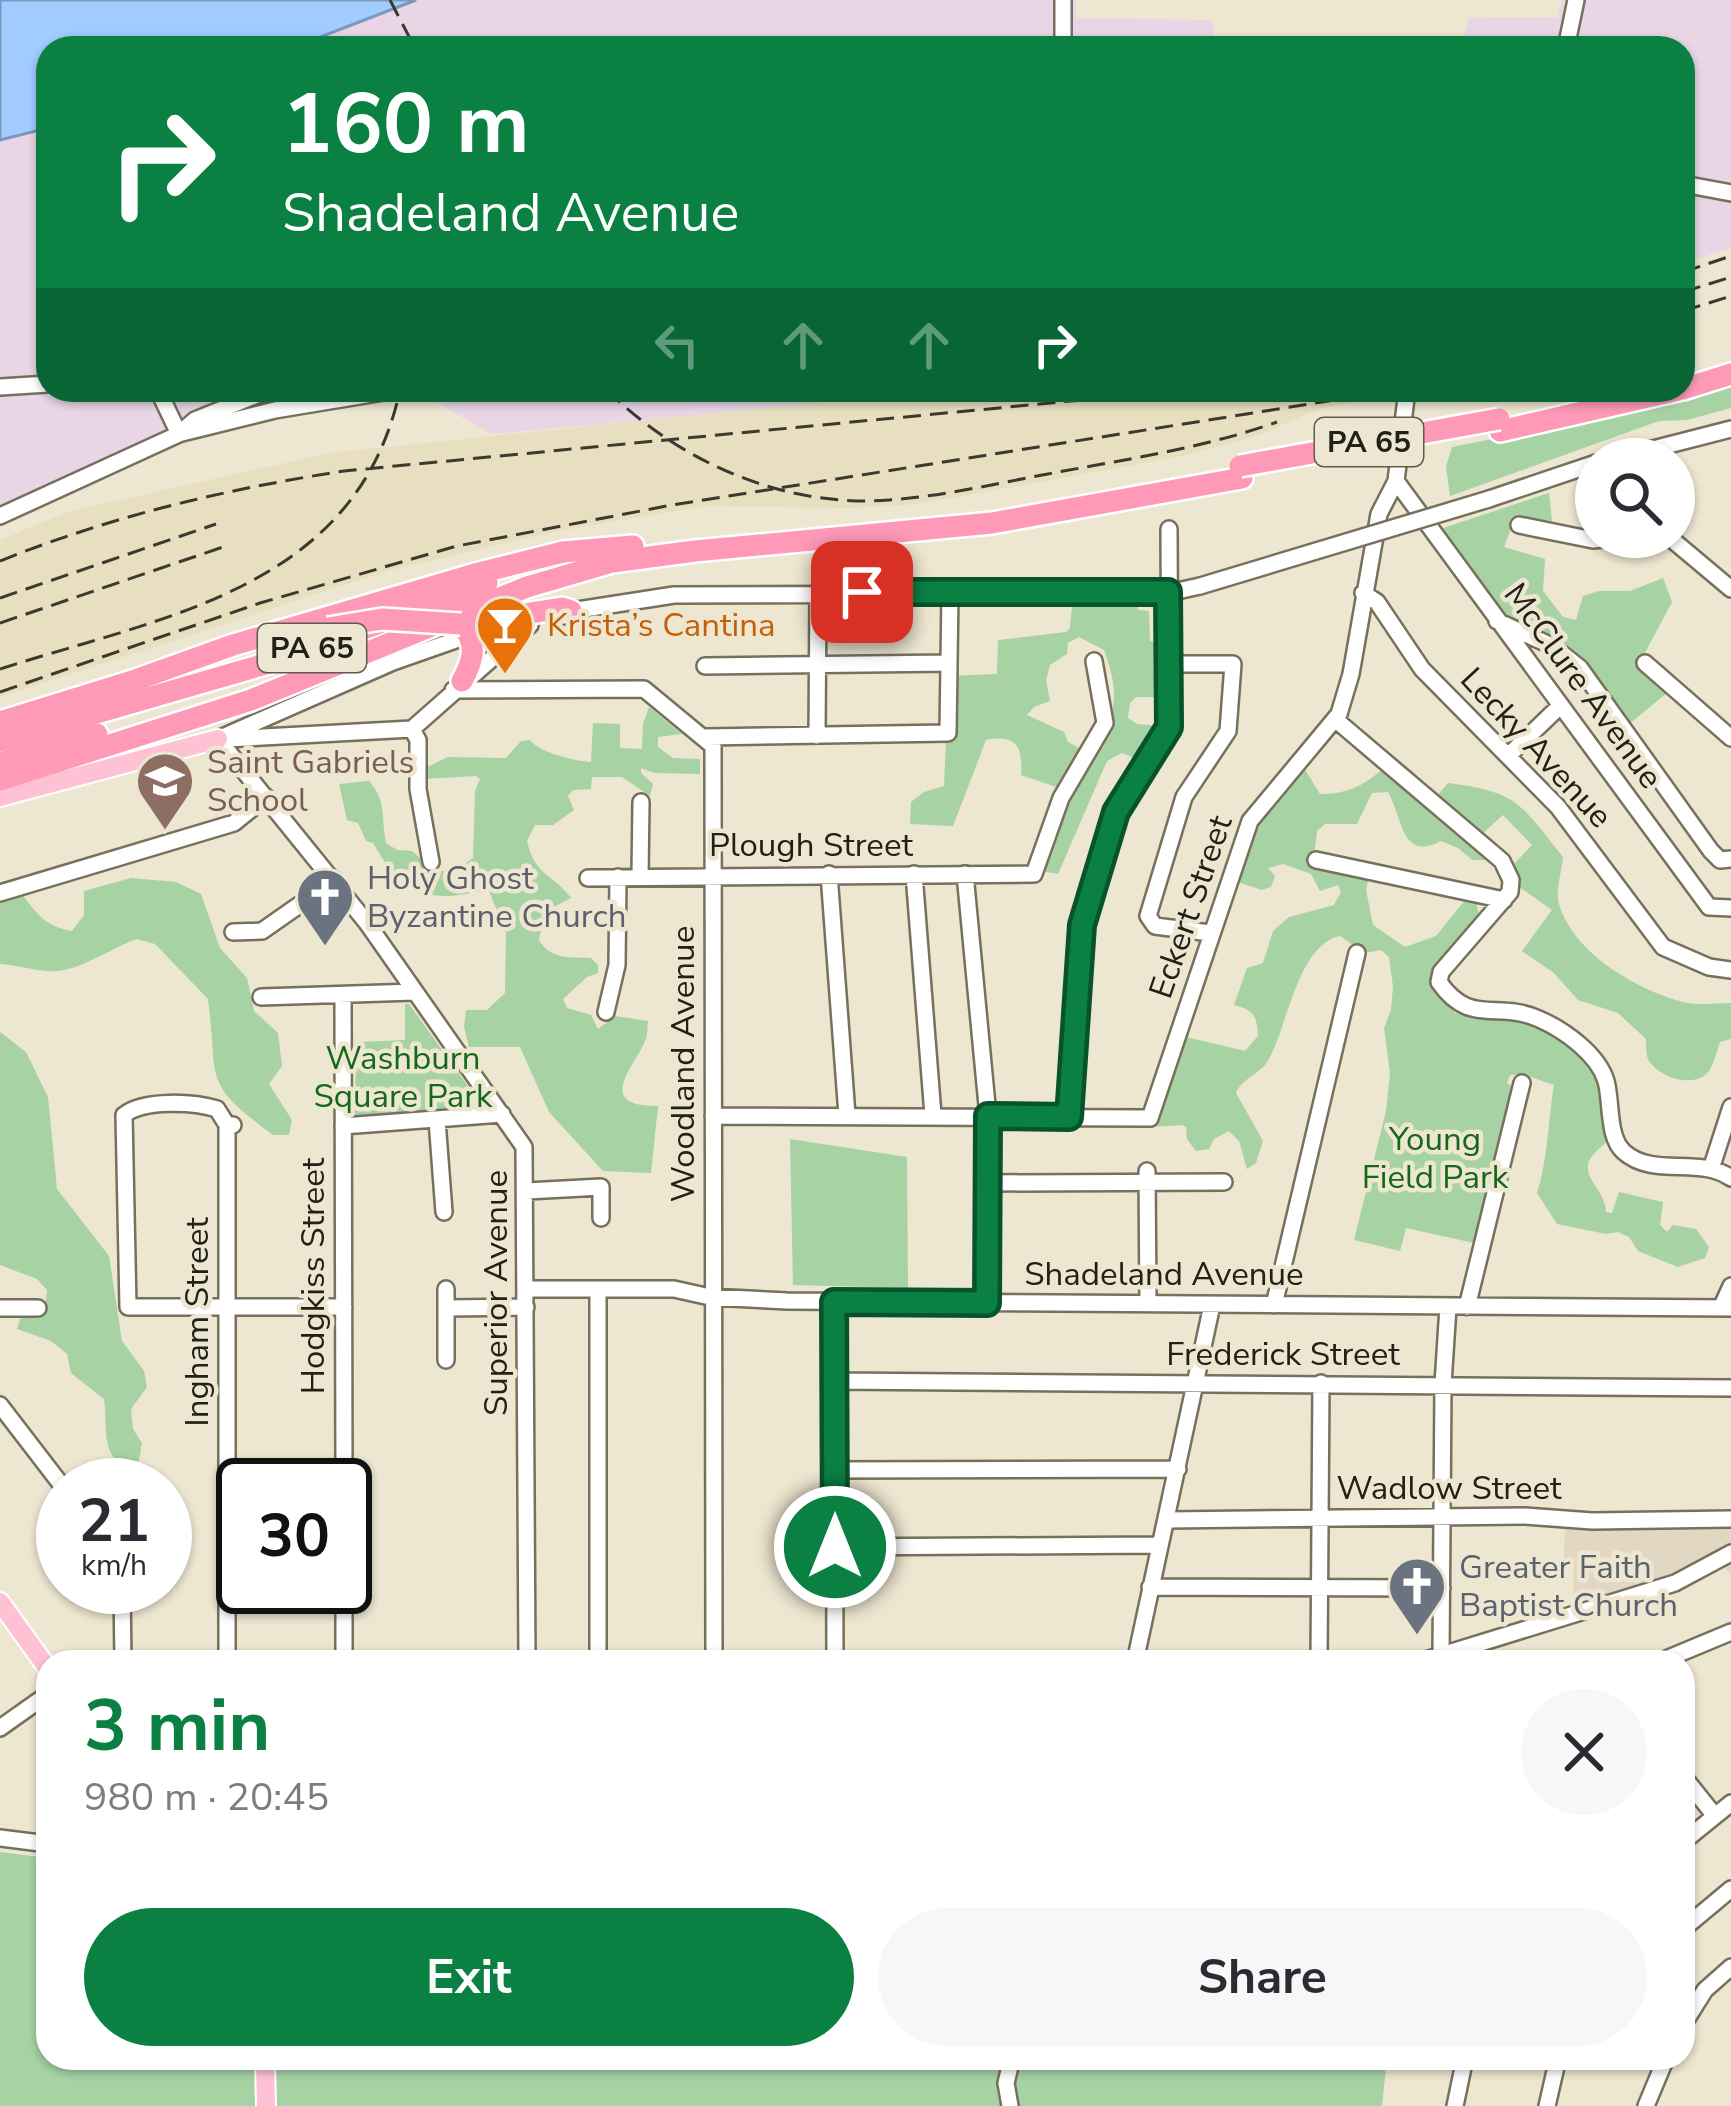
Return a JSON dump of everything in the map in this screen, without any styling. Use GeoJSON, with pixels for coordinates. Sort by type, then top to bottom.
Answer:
{"type":"FeatureCollection","features":[{"type":"Feature","properties":{"kind":"highway"},"geometry":{"type":"LineString","coordinates":[[1695,372],[1731,361]]}},
{"type":"Feature","properties":{"kind":"highway","name":"PA 65"},"geometry":{"type":"LineString","coordinates":[[1695,385],[1731,374]]}},
{"type":"Feature","properties":{"kind":"highway","name":"PA 65"},"geometry":{"type":"LineString","coordinates":[[1500,425],[1585,402]]}},
{"type":"Feature","properties":{"kind":"highway","name":"PA 65"},"geometry":{"type":"LineString","coordinates":[[0,763],[289,679],[527,587],[612,562],[992,523],[1241,472],[1634,402]]}},
{"type":"Feature","properties":{"kind":"highway","name":"PA 65"},"geometry":{"type":"LineString","coordinates":[[0,741],[286,658],[497,579],[621,547],[957,516],[1241,472]]}},
{"type":"Feature","properties":{"kind":"highway"},"geometry":{"type":"LineString","coordinates":[[130,682],[233,645],[475,574],[563,552],[621,547]]}},
{"type":"Feature","properties":{"kind":"highway"},"geometry":{"type":"LineString","coordinates":[[0,722],[328,628],[382,619],[467,627],[572,610]]}},
{"type":"Feature","properties":{"kind":"highway"},"geometry":{"type":"LineString","coordinates":[[458,686],[474,652],[467,627]]}},
{"type":"Feature","properties":{"kind":"highway"},"geometry":{"type":"LineString","coordinates":[[0,780],[250,700],[395,640]]}},
{"type":"Feature","properties":{"kind":"main road"},"geometry":{"type":"LineString","coordinates":[[0,797],[218,739]]}},
{"type":"Feature","properties":{"kind":"main road"},"geometry":{"type":"LineString","coordinates":[[0,1602],[36,1652]]}},
{"type":"Feature","properties":{"kind":"main road"},"geometry":{"type":"LineString","coordinates":[[265,2070],[266,2106]]}},
{"type":"Feature","properties":{"kind":"street"},"geometry":{"type":"LineString","coordinates":[[1063,36],[1064,0]]}},
{"type":"Feature","properties":{"kind":"street"},"geometry":{"type":"LineString","coordinates":[[1568,36],[1576,0]]}},
{"type":"Feature","properties":{"kind":"street"},"geometry":{"type":"LineString","coordinates":[[1695,186],[1731,193]]}},
{"type":"Feature","properties":{"kind":"street"},"geometry":{"type":"LineString","coordinates":[[0,387],[36,385]]}},
{"type":"Feature","properties":{"kind":"street"},"geometry":{"type":"LineString","coordinates":[[164,402],[179,434]]}},
{"type":"Feature","properties":{"kind":"street"},"geometry":{"type":"LineString","coordinates":[[0,516],[239,402]]}},
{"type":"Feature","properties":{"kind":"street"},"geometry":{"type":"LineString","coordinates":[[179,434],[322,402]]}},
{"type":"Feature","properties":{"kind":"street","name":"Eckert Street"},"geometry":{"type":"LineString","coordinates":[[1069,1117],[1150,1118],[1236,854],[1256,810],[1336,720],[1351,674],[1379,514],[1396,481],[1406,402]]}},
{"type":"Feature","properties":{"kind":"street"},"geometry":{"type":"LineString","coordinates":[[1695,438],[1731,429]]}},
{"type":"Feature","properties":{"kind":"street"},"geometry":{"type":"LineString","coordinates":[[218,739],[467,627],[562,617],[572,610],[674,595],[1168,592],[1575,473]]}},
{"type":"Feature","properties":{"kind":"street","name":"McClure Avenue"},"geometry":{"type":"LineString","coordinates":[[1396,481],[1709,907],[1731,908]]}},
{"type":"Feature","properties":{"kind":"street"},"geometry":{"type":"LineString","coordinates":[[1519,525],[1575,536]]}},
{"type":"Feature","properties":{"kind":"street"},"geometry":{"type":"LineString","coordinates":[[713,1116],[1069,1117],[1082,925],[1116,812],[1169,727],[1169,529]]}},
{"type":"Feature","properties":{"kind":"street"},"geometry":{"type":"LineString","coordinates":[[1694,558],[1731,589]]}},
{"type":"Feature","properties":{"kind":"street"},"geometry":{"type":"LineString","coordinates":[[817,736],[818,592]]}},
{"type":"Feature","properties":{"kind":"street","name":"Lecky Avenue"},"geometry":{"type":"LineString","coordinates":[[1363,592],[1377,602],[1422,669],[1558,806],[1663,947],[1709,967],[1731,970]]}},
{"type":"Feature","properties":{"kind":"street"},"geometry":{"type":"LineString","coordinates":[[458,686],[644,689],[706,737],[948,733],[950,593]]}},
{"type":"Feature","properties":{"kind":"street"},"geometry":{"type":"LineString","coordinates":[[218,739],[412,729],[535,620]]}},
{"type":"Feature","properties":{"kind":"street"},"geometry":{"type":"LineString","coordinates":[[1497,621],[1552,646],[1580,668],[1711,851],[1720,860],[1731,860]]}},
{"type":"Feature","properties":{"kind":"street","name":"Plough Street"},"geometry":{"type":"LineString","coordinates":[[588,878],[1034,874],[1061,798],[1105,723],[1094,661]]}},
{"type":"Feature","properties":{"kind":"street"},"geometry":{"type":"LineString","coordinates":[[705,666],[949,663]]}},
{"type":"Feature","properties":{"kind":"street"},"geometry":{"type":"LineString","coordinates":[[1645,663],[1731,738]]}},
{"type":"Feature","properties":{"kind":"street"},"geometry":{"type":"LineString","coordinates":[[1168,664],[1233,664],[1228,730],[1184,797],[1148,919],[1165,928],[1210,933]]}},
{"type":"Feature","properties":{"kind":"street"},"geometry":{"type":"LineString","coordinates":[[1508,756],[1560,706]]}},
{"type":"Feature","properties":{"kind":"street"},"geometry":{"type":"LineString","coordinates":[[1336,720],[1502,861],[1512,884],[1441,972],[1441,986],[1463,1008],[1530,1015],[1589,1054],[1606,1078],[1616,1142],[1623,1152],[1640,1161],[1711,1168],[1731,1178]]}},
{"type":"Feature","properties":{"kind":"street"},"geometry":{"type":"LineString","coordinates":[[412,729],[418,740],[418,789],[431,862]]}},
{"type":"Feature","properties":{"kind":"street"},"geometry":{"type":"LineString","coordinates":[[248,776],[243,754],[249,737]]}},
{"type":"Feature","properties":{"kind":"street","name":"Woodland Avenue"},"geometry":{"type":"LineString","coordinates":[[706,737],[713,750],[714,1650]]}},
{"type":"Feature","properties":{"kind":"street","name":"Superior Avenue"},"geometry":{"type":"LineString","coordinates":[[218,739],[334,880],[524,1148],[527,1650]]}},
{"type":"Feature","properties":{"kind":"street"},"geometry":{"type":"LineString","coordinates":[[0,893],[234,823],[266,796]]}},
{"type":"Feature","properties":{"kind":"street"},"geometry":{"type":"LineString","coordinates":[[640,876],[641,802]]}},
{"type":"Feature","properties":{"kind":"street"},"geometry":{"type":"LineString","coordinates":[[1316,860],[1504,899]]}},
{"type":"Feature","properties":{"kind":"street"},"geometry":{"type":"LineString","coordinates":[[829,874],[847,1115]]}},
{"type":"Feature","properties":{"kind":"street"},"geometry":{"type":"LineString","coordinates":[[914,874],[933,1115]]}},
{"type":"Feature","properties":{"kind":"street"},"geometry":{"type":"LineString","coordinates":[[965,874],[988,1116],[987,1303]]}},
{"type":"Feature","properties":{"kind":"street"},"geometry":{"type":"LineString","coordinates":[[606,1012],[617,965],[618,877]]}},
{"type":"Feature","properties":{"kind":"street"},"geometry":{"type":"LineString","coordinates":[[233,932],[262,931],[334,880]]}},
{"type":"Feature","properties":{"kind":"street"},"geometry":{"type":"LineString","coordinates":[[1274,1305],[1357,953]]}},
{"type":"Feature","properties":{"kind":"street"},"geometry":{"type":"LineString","coordinates":[[261,997],[414,992]]}},
{"type":"Feature","properties":{"kind":"street","name":"Hodgkiss Street"},"geometry":{"type":"LineString","coordinates":[[343,994],[344,1458]]}},
{"type":"Feature","properties":{"kind":"street"},"geometry":{"type":"LineString","coordinates":[[1467,1306],[1522,1083]]}},
{"type":"Feature","properties":{"kind":"street","name":"Ingham Street"},"geometry":{"type":"LineString","coordinates":[[226,1650],[231,1125],[223,1113],[204,1105],[137,1107],[124,1115],[128,1307],[227,1307]]}},
{"type":"Feature","properties":{"kind":"street"},"geometry":{"type":"LineString","coordinates":[[1711,1168],[1731,1107]]}},
{"type":"Feature","properties":{"kind":"street"},"geometry":{"type":"LineString","coordinates":[[343,1126],[502,1114]]}},
{"type":"Feature","properties":{"kind":"street"},"geometry":{"type":"LineString","coordinates":[[437,1120],[444,1212]]}},
{"type":"Feature","properties":{"kind":"street"},"geometry":{"type":"LineString","coordinates":[[987,1183],[1147,1177],[1224,1183]]}},
{"type":"Feature","properties":{"kind":"street"},"geometry":{"type":"LineString","coordinates":[[1147,1177],[1148,1304]]}},
{"type":"Feature","properties":{"kind":"street"},"geometry":{"type":"LineString","coordinates":[[527,1191],[601,1187],[601,1218]]}},
{"type":"Feature","properties":{"kind":"street"},"geometry":{"type":"LineString","coordinates":[[1726,1308],[1731,1286]]}},
{"type":"Feature","properties":{"kind":"street"},"geometry":{"type":"LineString","coordinates":[[446,1289],[446,1360]]}},
{"type":"Feature","properties":{"kind":"street"},"geometry":{"type":"LineString","coordinates":[[598,1289],[598,1650]]}},
{"type":"Feature","properties":{"kind":"street","name":"Shadeland Avenue"},"geometry":{"type":"LineString","coordinates":[[446,1308],[598,1289],[674,1289],[710,1297],[834,1302],[1726,1308]]}},
{"type":"Feature","properties":{"kind":"street"},"geometry":{"type":"LineString","coordinates":[[834,1302],[835,1650]]}},
{"type":"Feature","properties":{"kind":"street"},"geometry":{"type":"LineString","coordinates":[[1137,1650],[1212,1305]]}},
{"type":"Feature","properties":{"kind":"street"},"geometry":{"type":"LineString","coordinates":[[227,1307],[344,1306]]}},
{"type":"Feature","properties":{"kind":"street"},"geometry":{"type":"LineString","coordinates":[[1441,1650],[1448,1306]]}},
{"type":"Feature","properties":{"kind":"street"},"geometry":{"type":"LineString","coordinates":[[0,1308],[38,1308]]}},
{"type":"Feature","properties":{"kind":"street","name":"Frederick Street"},"geometry":{"type":"LineString","coordinates":[[834,1381],[1731,1388]]}},
{"type":"Feature","properties":{"kind":"street"},"geometry":{"type":"LineString","coordinates":[[1321,1383],[1322,1650]]}},
{"type":"Feature","properties":{"kind":"street"},"geometry":{"type":"LineString","coordinates":[[0,1405],[41,1458]]}},
{"type":"Feature","properties":{"kind":"street"},"geometry":{"type":"LineString","coordinates":[[834,1470],[1178,1469]]}},
{"type":"Feature","properties":{"kind":"street","name":"Wadlow Street"},"geometry":{"type":"LineString","coordinates":[[1167,1520],[1443,1516],[1731,1520]]}},
{"type":"Feature","properties":{"kind":"street"},"geometry":{"type":"LineString","coordinates":[[835,1547],[1159,1545]]}},
{"type":"Feature","properties":{"kind":"street"},"geometry":{"type":"LineString","coordinates":[[1457,1650],[1676,1583],[1731,1553]]}},
{"type":"Feature","properties":{"kind":"street"},"geometry":{"type":"LineString","coordinates":[[1150,1587],[1442,1588]]}},
{"type":"Feature","properties":{"kind":"street"},"geometry":{"type":"LineString","coordinates":[[122,1614],[123,1650]]}},
{"type":"Feature","properties":{"kind":"street"},"geometry":{"type":"LineString","coordinates":[[344,1614],[344,1650]]}},
{"type":"Feature","properties":{"kind":"street"},"geometry":{"type":"LineString","coordinates":[[1688,1650],[1731,1632]]}},
{"type":"Feature","properties":{"kind":"street"},"geometry":{"type":"LineString","coordinates":[[0,1728],[36,1702]]}},
{"type":"Feature","properties":{"kind":"street"},"geometry":{"type":"LineString","coordinates":[[1695,1791],[1715,1816]]}},
{"type":"Feature","properties":{"kind":"street"},"geometry":{"type":"LineString","coordinates":[[1695,1832],[1731,1803]]}},
{"type":"Feature","properties":{"kind":"street"},"geometry":{"type":"LineString","coordinates":[[0,1838],[36,1842]]}},
{"type":"Feature","properties":{"kind":"street"},"geometry":{"type":"LineString","coordinates":[[1695,1918],[1731,1889]]}},
{"type":"Feature","properties":{"kind":"street"},"geometry":{"type":"LineString","coordinates":[[1695,2006],[1731,1967]]}},
{"type":"Feature","properties":{"kind":"street"},"geometry":{"type":"LineString","coordinates":[[1009,2070],[1010,2106]]}},
{"type":"Feature","properties":{"kind":"street"},"geometry":{"type":"LineString","coordinates":[[1455,2106],[1462,2070]]}},
{"type":"Feature","properties":{"kind":"street"},"geometry":{"type":"LineString","coordinates":[[1547,2106],[1555,2070]]}},
{"type":"Feature","properties":{"kind":"street"},"geometry":{"type":"LineString","coordinates":[[1646,2106],[1661,2070]]}},
{"type":"Feature","properties":{"kind":"shaded area"},"geometry":{"type":"Polygon","coordinates":[[[416,0],[1076,0],[1076,18],[1213,20],[1214,36],[323,36],[416,0]]]}},
{"type":"Feature","properties":{"kind":"shaded area"},"geometry":{"type":"Polygon","coordinates":[[[1562,0],[1731,0],[1731,248],[1695,259],[1695,36],[1464,36],[1468,18],[1558,17],[1562,0]]]}},
{"type":"Feature","properties":{"kind":"shaded area"},"geometry":{"type":"Polygon","coordinates":[[[36,131],[36,402],[243,402],[0,516],[0,140],[36,131]]]}},
{"type":"Feature","properties":{"kind":"shaded area"},"geometry":{"type":"Polygon","coordinates":[[[435,402],[844,402],[492,434],[435,402]]]}},
{"type":"Feature","properties":{"kind":"shaded area"},"geometry":{"type":"Polygon","coordinates":[[[822,402],[1356,402],[1321,408],[1259,435],[1187,455],[918,504],[707,506],[552,532],[387,571],[0,697],[0,540],[71,511],[330,453],[822,402]]]}},
{"type":"Feature","properties":{"kind":"shaded area"},"geometry":{"type":"Polygon","coordinates":[[[1565,1517],[1731,1519],[1731,1575],[1719,1561],[1573,1615],[1574,1566],[1564,1565],[1565,1517]]]}},
{"type":"Feature","properties":{"kind":"green space"},"geometry":{"type":"Polygon","coordinates":[[[1731,384],[1731,408],[1687,420],[1659,421],[1612,438],[1575,438],[1575,451],[1450,496],[1446,466],[1452,447],[1667,402],[1695,402],[1695,394],[1731,384]]]}},
{"type":"Feature","properties":{"kind":"green space"},"geometry":{"type":"Polygon","coordinates":[[[1549,493],[1552,521],[1515,518],[1504,547],[1545,559],[1543,591],[1563,617],[1576,620],[1583,596],[1630,591],[1663,578],[1672,602],[1638,666],[1667,693],[1628,725],[1585,669],[1505,620],[1440,529],[1549,493]]]}},
{"type":"Feature","properties":{"kind":"green space"},"geometry":{"type":"Polygon","coordinates":[[[1137,604],[1138,610],[1149,611],[1150,641],[1168,642],[1169,697],[1136,697],[1130,703],[1128,718],[1137,724],[1170,727],[1147,763],[1122,753],[1107,761],[1058,874],[1042,871],[1068,791],[1021,775],[1021,756],[1011,741],[986,740],[953,826],[910,824],[911,802],[944,786],[949,676],[997,674],[998,640],[1066,632],[1072,605],[1137,604]],[[1079,637],[1068,643],[1067,654],[1050,665],[1046,680],[1050,701],[1027,715],[1064,732],[1068,742],[1092,755],[1113,704],[1113,680],[1104,650],[1079,637]]]}},
{"type":"Feature","properties":{"kind":"green space"},"geometry":{"type":"Polygon","coordinates":[[[649,707],[682,734],[658,737],[658,747],[673,758],[700,759],[700,774],[654,773],[641,768],[653,784],[650,796],[622,777],[592,777],[591,789],[573,790],[568,796],[574,810],[553,825],[535,825],[527,841],[540,869],[571,898],[544,912],[539,940],[555,954],[591,958],[598,965],[598,973],[563,999],[567,1008],[591,1015],[598,1029],[615,1016],[648,1021],[646,1038],[623,1092],[638,1105],[658,1106],[651,1173],[603,1171],[549,1112],[520,1047],[469,1047],[466,1010],[487,1010],[505,993],[506,933],[489,891],[435,895],[425,892],[410,875],[390,871],[358,823],[347,820],[339,784],[369,781],[375,788],[386,843],[412,851],[436,872],[457,869],[473,858],[475,791],[480,779],[423,779],[423,769],[448,757],[506,758],[521,741],[530,740],[549,752],[591,762],[593,723],[620,724],[620,748],[642,749],[649,707]]]}},
{"type":"Feature","properties":{"kind":"green space","name":"Young Field Park"},"geometry":{"type":"Polygon","coordinates":[[[1304,768],[1320,794],[1355,788],[1384,768],[1429,805],[1448,783],[1504,796],[1526,813],[1563,857],[1559,904],[1566,922],[1592,953],[1627,979],[1665,996],[1695,1004],[1731,1003],[1731,1039],[1720,1042],[1709,1071],[1695,1080],[1668,1076],[1648,1059],[1646,1039],[1618,1013],[1578,1000],[1554,973],[1522,951],[1552,910],[1518,886],[1513,865],[1532,845],[1503,815],[1482,834],[1496,847],[1487,860],[1472,860],[1441,841],[1428,846],[1411,842],[1388,792],[1372,793],[1357,824],[1325,824],[1317,831],[1313,864],[1369,876],[1366,890],[1373,925],[1405,947],[1436,936],[1470,894],[1475,895],[1479,915],[1431,974],[1431,982],[1455,1013],[1532,1020],[1569,1046],[1599,1077],[1611,1139],[1590,1160],[1588,1169],[1606,1212],[1612,1213],[1619,1192],[1663,1202],[1660,1225],[1667,1232],[1673,1225],[1696,1229],[1709,1247],[1705,1258],[1678,1267],[1638,1251],[1629,1237],[1618,1232],[1557,1224],[1537,1193],[1554,1085],[1525,1075],[1510,1075],[1507,1083],[1513,1087],[1512,1109],[1507,1113],[1474,1243],[1406,1228],[1400,1251],[1354,1240],[1386,1111],[1390,1074],[1384,1028],[1393,987],[1389,957],[1381,950],[1365,953],[1340,936],[1314,954],[1269,1059],[1236,1093],[1263,1141],[1256,1163],[1247,1169],[1239,1141],[1229,1131],[1214,1139],[1209,1149],[1196,1151],[1183,1125],[1151,1127],[1182,1036],[1245,1051],[1258,1036],[1253,1015],[1234,1005],[1247,968],[1263,963],[1273,931],[1289,917],[1334,905],[1341,892],[1338,885],[1320,891],[1311,874],[1283,864],[1268,868],[1275,876],[1271,887],[1262,890],[1235,881],[1262,820],[1304,768]]]}},
{"type":"Feature","properties":{"kind":"green space"},"geometry":{"type":"Polygon","coordinates":[[[131,878],[176,882],[201,894],[220,948],[247,978],[254,1011],[278,1033],[282,1066],[269,1084],[292,1120],[289,1135],[273,1135],[223,1090],[214,1064],[208,999],[155,944],[137,939],[58,971],[0,964],[0,900],[22,894],[43,918],[72,931],[84,915],[84,891],[131,878]]]}},
{"type":"Feature","properties":{"kind":"green space","name":"Washburn Square Park"},"geometry":{"type":"Polygon","coordinates":[[[405,1004],[483,1107],[355,1118],[356,1042],[405,1040],[405,1004]]]}},
{"type":"Feature","properties":{"kind":"green space"},"geometry":{"type":"Polygon","coordinates":[[[0,1032],[26,1052],[48,1097],[57,1189],[109,1256],[122,1341],[144,1371],[147,1387],[131,1409],[133,1429],[142,1443],[139,1458],[114,1458],[110,1452],[104,1399],[71,1373],[67,1354],[51,1341],[17,1329],[20,1319],[45,1311],[47,1290],[37,1279],[0,1265],[0,1032]]]}},
{"type":"Feature","properties":{"kind":"green space"},"geometry":{"type":"Polygon","coordinates":[[[790,1139],[907,1157],[908,1288],[793,1285],[790,1139]]]}},
{"type":"Feature","properties":{"kind":"green space"},"geometry":{"type":"Polygon","coordinates":[[[0,1852],[36,1856],[36,2070],[1386,2070],[1382,2106],[0,2106],[0,1852]]]}},
{"type":"Feature","properties":{"kind":"water"},"geometry":{"type":"Polygon","coordinates":[[[0,0],[416,0],[323,36],[36,36],[36,131],[0,140],[0,0]]]}},
{"type":"Feature","properties":{"kind":"railway"},"geometry":{"type":"LineString","coordinates":[[390,0],[409,36]]}},
{"type":"Feature","properties":{"kind":"railway"},"geometry":{"type":"LineString","coordinates":[[1695,268],[1731,256]]}},
{"type":"Feature","properties":{"kind":"railway"},"geometry":{"type":"LineString","coordinates":[[1695,288],[1731,277]]}},
{"type":"Feature","properties":{"kind":"railway"},"geometry":{"type":"LineString","coordinates":[[1695,307],[1731,296]]}},
{"type":"Feature","properties":{"kind":"railway"},"geometry":{"type":"LineString","coordinates":[[0,669],[187,610],[245,584],[298,552],[342,510],[377,457],[396,402]]}},
{"type":"Feature","properties":{"kind":"railway"},"geometry":{"type":"LineString","coordinates":[[620,402],[668,439],[737,475],[774,488],[850,501],[971,489],[1194,446],[1277,422]]}},
{"type":"Feature","properties":{"kind":"railway"},"geometry":{"type":"LineString","coordinates":[[0,561],[84,530],[170,506],[344,471],[1060,402]]}},
{"type":"Feature","properties":{"kind":"railway"},"geometry":{"type":"LineString","coordinates":[[0,692],[260,603],[457,546],[672,505],[1322,402]]}},
{"type":"Feature","properties":{"kind":"railway"},"geometry":{"type":"LineString","coordinates":[[0,598],[216,524]]}},
{"type":"Feature","properties":{"kind":"railway"},"geometry":{"type":"LineString","coordinates":[[0,623],[223,547]]}},
{"type":"Feature","properties":{"kind":"place","name":"Krista’s Cantina"},"geometry":{"type":"Point","coordinates":[505,676]}},
{"type":"Feature","properties":{"kind":"place","name":"Saint Gabriels School"},"geometry":{"type":"Point","coordinates":[165,832]}},
{"type":"Feature","properties":{"kind":"place","name":"Holy Ghost Byzantine Church"},"geometry":{"type":"Point","coordinates":[325,948]}},
{"type":"Feature","properties":{"kind":"place","name":"Greater Faith Baptist Church"},"geometry":{"type":"Point","coordinates":[1417,1637]}},
{"type":"Feature","properties":{"kind":"route"},"geometry":{"type":"LineString","coordinates":[[835,1547],[834,1302],[987,1303],[988,1116],[1069,1117],[1082,925],[1116,812],[1169,727],[1168,592],[862,592]]}}]}
